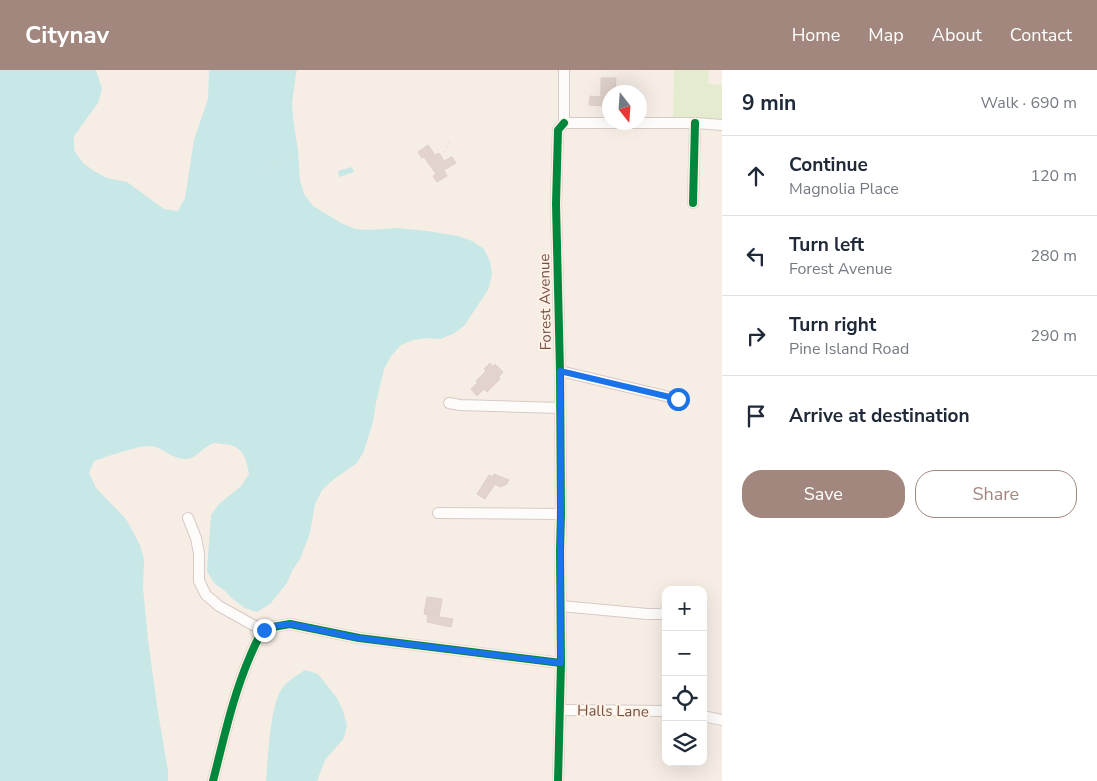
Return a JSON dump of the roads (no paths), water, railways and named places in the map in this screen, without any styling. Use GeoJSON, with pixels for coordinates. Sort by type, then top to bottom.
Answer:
{"type":"FeatureCollection","features":[{"type":"Feature","properties":{"kind":"street","name":"Forest Avenue"},"geometry":{"type":"LineString","coordinates":[[558,781],[561,710],[561,514],[556,204],[558,130],[564,123],[564,70]]}},
{"type":"Feature","properties":{"kind":"street"},"geometry":{"type":"LineString","coordinates":[[564,123],[722,125]]}},
{"type":"Feature","properties":{"kind":"street"},"geometry":{"type":"LineString","coordinates":[[693,203],[695,124]]}},
{"type":"Feature","properties":{"kind":"street"},"geometry":{"type":"LineString","coordinates":[[560,371],[678,399]]}},
{"type":"Feature","properties":{"kind":"street"},"geometry":{"type":"LineString","coordinates":[[449,402],[460,405],[560,408]]}},
{"type":"Feature","properties":{"kind":"street"},"geometry":{"type":"LineString","coordinates":[[438,513],[561,514]]}},
{"type":"Feature","properties":{"kind":"street"},"geometry":{"type":"LineString","coordinates":[[188,518],[196,538],[199,553],[199,581],[206,595],[219,606],[264,630]]}},
{"type":"Feature","properties":{"kind":"street"},"geometry":{"type":"LineString","coordinates":[[561,606],[647,614],[662,614]]}},
{"type":"Feature","properties":{"kind":"street"},"geometry":{"type":"LineString","coordinates":[[213,781],[231,710],[245,668],[264,630],[274,626],[290,624],[358,638],[561,663]]}},
{"type":"Feature","properties":{"kind":"street","name":"Halls Lane"},"geometry":{"type":"LineString","coordinates":[[561,710],[662,711]]}},
{"type":"Feature","properties":{"kind":"street"},"geometry":{"type":"LineString","coordinates":[[707,717],[722,720]]}},
{"type":"Feature","properties":{"kind":"water"},"geometry":{"type":"Polygon","coordinates":[[[0,70],[96,70],[102,89],[98,103],[74,136],[74,150],[83,163],[94,171],[107,178],[127,182],[164,209],[178,211],[185,198],[194,140],[208,99],[209,70],[297,70],[292,103],[300,180],[304,194],[313,206],[341,223],[356,229],[398,228],[458,236],[472,241],[484,249],[490,261],[492,275],[488,290],[464,326],[453,334],[440,339],[413,340],[401,345],[391,356],[384,369],[373,422],[364,451],[357,463],[322,490],[315,504],[310,533],[300,559],[287,583],[270,604],[257,612],[245,608],[234,600],[214,583],[207,571],[211,515],[219,504],[241,486],[249,474],[245,457],[238,449],[234,446],[214,443],[191,458],[182,459],[156,447],[145,446],[94,461],[89,473],[96,488],[126,519],[140,545],[144,560],[143,587],[148,640],[168,781],[0,781],[0,70]]]}},
{"type":"Feature","properties":{"kind":"water"},"geometry":{"type":"Polygon","coordinates":[[[352,167],[354,172],[339,177],[338,171],[352,167]]]}},
{"type":"Feature","properties":{"kind":"water"},"geometry":{"type":"Polygon","coordinates":[[[305,670],[318,674],[337,698],[347,725],[344,738],[325,760],[317,781],[266,781],[270,734],[277,698],[286,684],[305,670]]]}}]}
